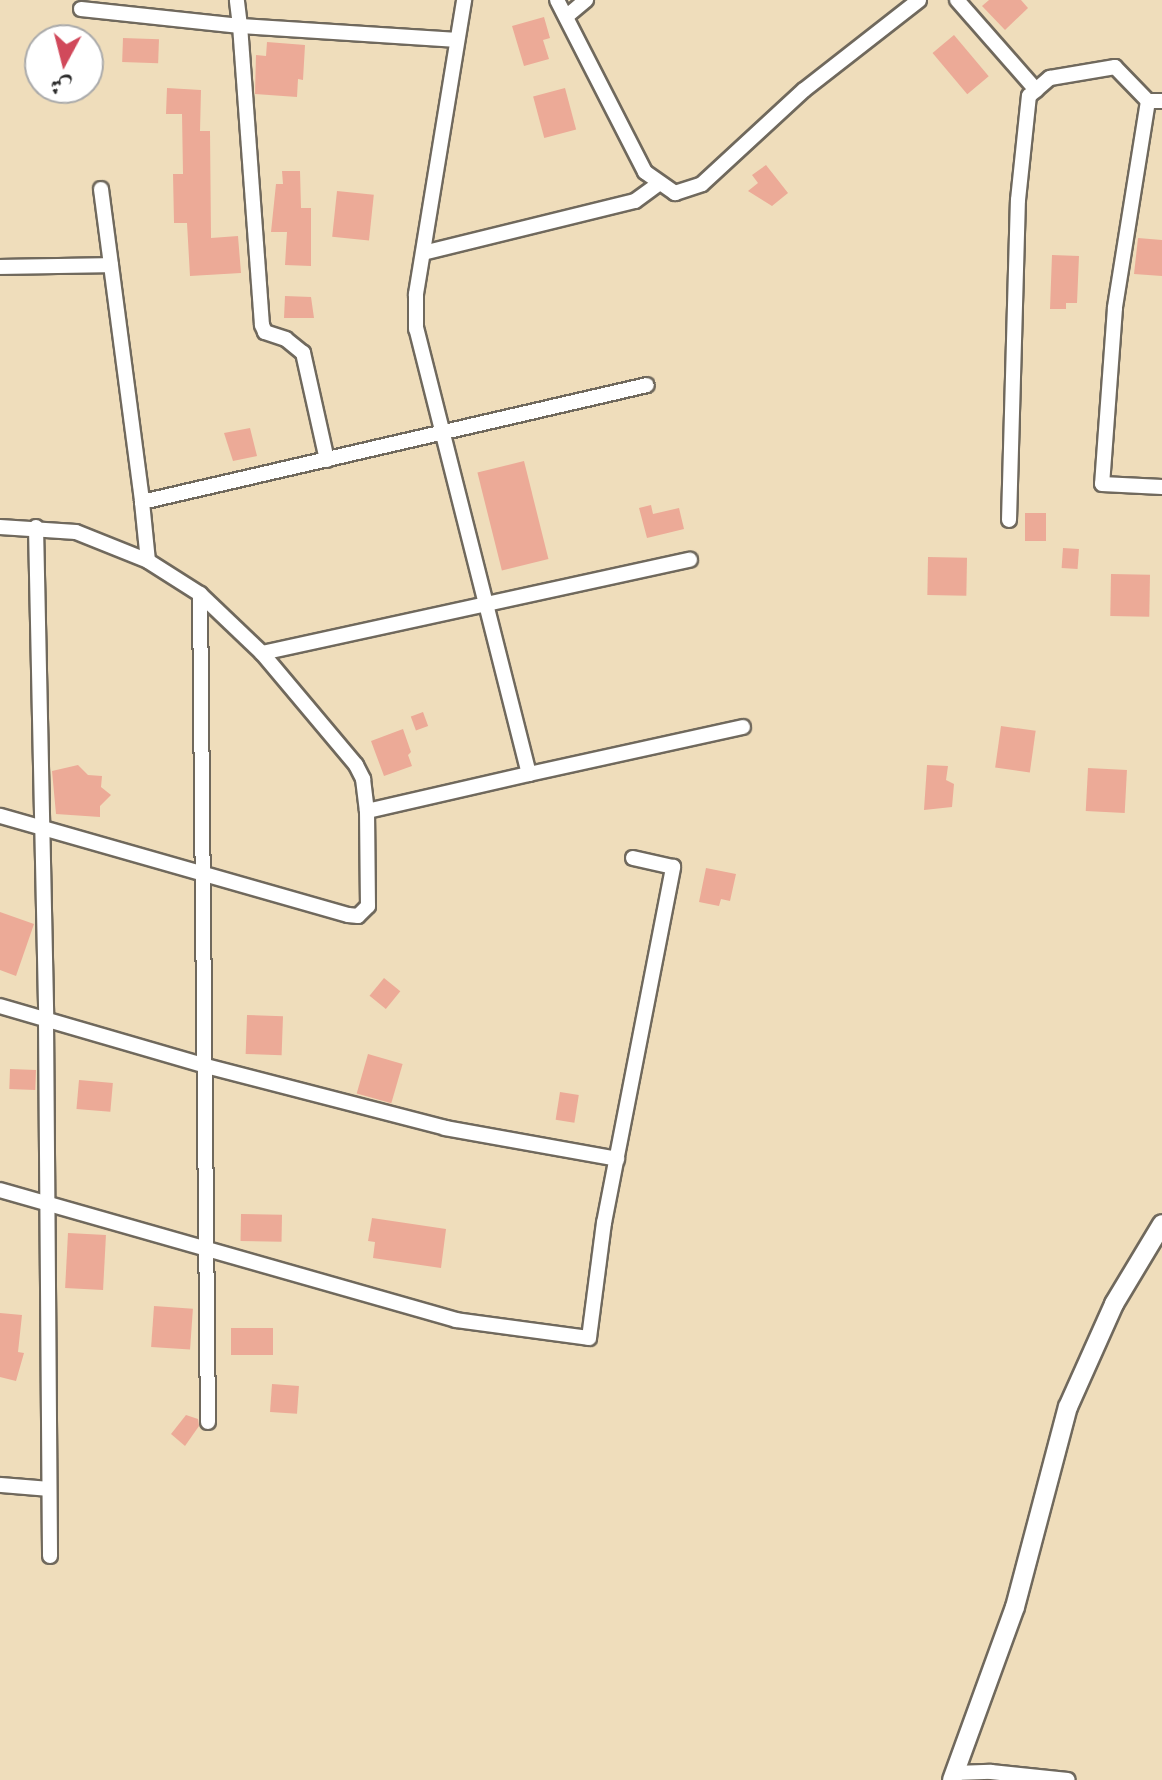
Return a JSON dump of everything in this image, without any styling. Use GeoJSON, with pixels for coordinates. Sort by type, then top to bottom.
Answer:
{"type":"FeatureCollection","features":[{"type":"Feature","properties":{"kind":"street"},"geometry":{"type":"LineString","coordinates":[[237,0],[262,325],[265,332],[286,339],[303,353],[327,460]]}},
{"type":"Feature","properties":{"kind":"street"},"geometry":{"type":"LineString","coordinates":[[464,0],[455,40],[416,294],[416,329],[529,774]]}},
{"type":"Feature","properties":{"kind":"street"},"geometry":{"type":"LineString","coordinates":[[557,0],[645,172],[675,193],[702,184],[804,90],[919,0]]}},
{"type":"Feature","properties":{"kind":"street"},"geometry":{"type":"LineString","coordinates":[[567,16],[586,0]]}},
{"type":"Feature","properties":{"kind":"street"},"geometry":{"type":"LineString","coordinates":[[957,0],[1036,90]]}},
{"type":"Feature","properties":{"kind":"street"},"geometry":{"type":"LineString","coordinates":[[81,9],[240,26],[455,40]]}},
{"type":"Feature","properties":{"kind":"street"},"geometry":{"type":"LineString","coordinates":[[1009,520],[1018,200],[1029,96],[1050,78],[1115,67],[1155,101],[1115,308],[1102,484],[1162,487]]}},
{"type":"Feature","properties":{"kind":"street"},"geometry":{"type":"LineString","coordinates":[[423,253],[635,201],[658,184]]}},
{"type":"Feature","properties":{"kind":"street"},"geometry":{"type":"LineString","coordinates":[[101,189],[148,561]]}},
{"type":"Feature","properties":{"kind":"street"},"geometry":{"type":"LineString","coordinates":[[0,267],[111,265]]}},
{"type":"Feature","properties":{"kind":"street"},"geometry":{"type":"LineString","coordinates":[[142,502],[647,385]]}},
{"type":"Feature","properties":{"kind":"street"},"geometry":{"type":"LineString","coordinates":[[0,527],[76,532],[148,561],[200,594],[262,653],[356,765],[363,779],[367,811],[368,906],[358,916],[204,876],[0,816]]}},
{"type":"Feature","properties":{"kind":"street"},"geometry":{"type":"LineString","coordinates":[[36,527],[46,1020],[50,1556]]}},
{"type":"Feature","properties":{"kind":"street"},"geometry":{"type":"LineString","coordinates":[[262,653],[485,602],[690,560]]}},
{"type":"Feature","properties":{"kind":"street"},"geometry":{"type":"LineString","coordinates":[[200,594],[208,1422]]}},
{"type":"Feature","properties":{"kind":"street"},"geometry":{"type":"LineString","coordinates":[[367,811],[743,727]]}},
{"type":"Feature","properties":{"kind":"street"},"geometry":{"type":"LineString","coordinates":[[0,1190],[456,1320],[589,1338],[617,1159],[673,867],[633,858]]}},
{"type":"Feature","properties":{"kind":"street"},"geometry":{"type":"LineString","coordinates":[[0,1006],[206,1066],[445,1128],[617,1159]]}},
{"type":"Feature","properties":{"kind":"street"},"geometry":{"type":"LineString","coordinates":[[1068,1780],[954,1776],[1015,1607],[1068,1407],[1114,1304],[1162,1224]]}},
{"type":"Feature","properties":{"kind":"street"},"geometry":{"type":"LineString","coordinates":[[0,1485],[49,1489]]}},
{"type":"Feature","properties":{"kind":"building"},"geometry":{"type":"Polygon","coordinates":[[[989,0],[1021,0],[1028,8],[1005,30],[982,6],[989,0]]]}},
{"type":"Feature","properties":{"kind":"building"},"geometry":{"type":"Polygon","coordinates":[[[544,17],[550,38],[543,40],[549,59],[524,66],[512,26],[544,17]]]}},
{"type":"Feature","properties":{"kind":"building"},"geometry":{"type":"Polygon","coordinates":[[[954,35],[989,76],[967,94],[933,53],[954,35]]]}},
{"type":"Feature","properties":{"kind":"building"},"geometry":{"type":"Polygon","coordinates":[[[123,38],[159,39],[158,63],[122,62],[123,38]]]}},
{"type":"Feature","properties":{"kind":"building"},"geometry":{"type":"Polygon","coordinates":[[[267,42],[305,45],[303,80],[298,79],[297,97],[255,94],[256,55],[266,56],[267,42]]]}},
{"type":"Feature","properties":{"kind":"building"},"geometry":{"type":"Polygon","coordinates":[[[167,88],[201,90],[200,131],[210,131],[211,238],[238,236],[241,273],[190,276],[187,223],[174,223],[173,174],[183,174],[182,114],[166,114],[167,88]]]}},
{"type":"Feature","properties":{"kind":"building"},"geometry":{"type":"Polygon","coordinates":[[[565,88],[576,130],[544,138],[533,97],[565,88]]]}},
{"type":"Feature","properties":{"kind":"building"},"geometry":{"type":"Polygon","coordinates":[[[766,165],[788,193],[772,206],[748,191],[758,183],[752,175],[766,165]]]}},
{"type":"Feature","properties":{"kind":"building"},"geometry":{"type":"Polygon","coordinates":[[[282,171],[300,171],[301,208],[311,208],[311,266],[285,265],[287,232],[271,232],[276,184],[283,184],[282,171]]]}},
{"type":"Feature","properties":{"kind":"building"},"geometry":{"type":"Polygon","coordinates":[[[337,191],[374,195],[369,241],[332,237],[337,191]]]}},
{"type":"Feature","properties":{"kind":"building"},"geometry":{"type":"Polygon","coordinates":[[[1138,238],[1162,240],[1162,276],[1134,274],[1138,238]]]}},
{"type":"Feature","properties":{"kind":"building"},"geometry":{"type":"Polygon","coordinates":[[[1052,255],[1079,256],[1077,303],[1066,303],[1066,309],[1050,309],[1052,255]]]}},
{"type":"Feature","properties":{"kind":"building"},"geometry":{"type":"Polygon","coordinates":[[[285,296],[311,297],[314,318],[284,318],[285,296]]]}},
{"type":"Feature","properties":{"kind":"building"},"geometry":{"type":"Polygon","coordinates":[[[250,428],[257,456],[233,461],[224,433],[250,428]]]}},
{"type":"Feature","properties":{"kind":"building"},"geometry":{"type":"Polygon","coordinates":[[[524,461],[548,559],[502,571],[477,473],[524,461]]]}},
{"type":"Feature","properties":{"kind":"building"},"geometry":{"type":"Polygon","coordinates":[[[651,505],[653,514],[679,508],[684,529],[647,538],[639,508],[651,505]]]}},
{"type":"Feature","properties":{"kind":"building"},"geometry":{"type":"Polygon","coordinates":[[[1025,513],[1046,513],[1046,541],[1025,541],[1025,513]]]}},
{"type":"Feature","properties":{"kind":"building"},"geometry":{"type":"Polygon","coordinates":[[[1063,548],[1079,549],[1078,569],[1062,568],[1063,548]]]}},
{"type":"Feature","properties":{"kind":"building"},"geometry":{"type":"Polygon","coordinates":[[[928,557],[967,558],[966,596],[927,595],[928,557]]]}},
{"type":"Feature","properties":{"kind":"building"},"geometry":{"type":"Polygon","coordinates":[[[1111,574],[1150,575],[1149,617],[1110,616],[1111,574]]]}},
{"type":"Feature","properties":{"kind":"building"},"geometry":{"type":"Polygon","coordinates":[[[423,712],[428,726],[416,731],[411,716],[423,712]]]}},
{"type":"Feature","properties":{"kind":"building"},"geometry":{"type":"Polygon","coordinates":[[[1001,726],[1036,731],[1030,772],[995,768],[1001,726]]]}},
{"type":"Feature","properties":{"kind":"building"},"geometry":{"type":"Polygon","coordinates":[[[403,729],[412,766],[384,776],[371,741],[403,729]]]}},
{"type":"Feature","properties":{"kind":"building"},"geometry":{"type":"Polygon","coordinates":[[[78,765],[88,775],[102,776],[101,787],[111,795],[100,806],[100,817],[56,814],[52,771],[78,765]]]}},
{"type":"Feature","properties":{"kind":"building"},"geometry":{"type":"Polygon","coordinates":[[[927,765],[948,766],[946,780],[954,784],[952,807],[924,810],[927,765]]]}},
{"type":"Feature","properties":{"kind":"building"},"geometry":{"type":"Polygon","coordinates":[[[1088,768],[1127,770],[1125,813],[1086,811],[1088,768]]]}},
{"type":"Feature","properties":{"kind":"building"},"geometry":{"type":"Polygon","coordinates":[[[706,868],[736,874],[730,901],[721,899],[719,906],[699,902],[706,868]]]}},
{"type":"Feature","properties":{"kind":"building"},"geometry":{"type":"Polygon","coordinates":[[[0,912],[34,924],[16,976],[0,970],[0,912]]]}},
{"type":"Feature","properties":{"kind":"building"},"geometry":{"type":"Polygon","coordinates":[[[384,978],[400,991],[386,1009],[370,996],[384,978]]]}},
{"type":"Feature","properties":{"kind":"building"},"geometry":{"type":"Polygon","coordinates":[[[247,1015],[283,1016],[282,1055],[246,1054],[247,1015]]]}},
{"type":"Feature","properties":{"kind":"building"},"geometry":{"type":"Polygon","coordinates":[[[368,1054],[403,1064],[391,1103],[357,1093],[368,1054]]]}},
{"type":"Feature","properties":{"kind":"building"},"geometry":{"type":"Polygon","coordinates":[[[10,1069],[36,1070],[35,1090],[9,1089],[10,1069]]]}},
{"type":"Feature","properties":{"kind":"building"},"geometry":{"type":"Polygon","coordinates":[[[79,1080],[113,1083],[110,1112],[76,1109],[79,1080]]]}},
{"type":"Feature","properties":{"kind":"building"},"geometry":{"type":"Polygon","coordinates":[[[560,1092],[579,1095],[574,1123],[556,1120],[560,1092]]]}},
{"type":"Feature","properties":{"kind":"building"},"geometry":{"type":"Polygon","coordinates":[[[241,1214],[282,1215],[282,1242],[241,1241],[241,1214]]]}},
{"type":"Feature","properties":{"kind":"building"},"geometry":{"type":"Polygon","coordinates":[[[372,1218],[446,1229],[441,1268],[373,1258],[375,1242],[368,1241],[372,1218]]]}},
{"type":"Feature","properties":{"kind":"building"},"geometry":{"type":"Polygon","coordinates":[[[68,1233],[106,1235],[103,1290],[65,1288],[68,1233]]]}},
{"type":"Feature","properties":{"kind":"building"},"geometry":{"type":"Polygon","coordinates":[[[154,1306],[193,1309],[190,1350],[151,1347],[154,1306]]]}},
{"type":"Feature","properties":{"kind":"building"},"geometry":{"type":"Polygon","coordinates":[[[0,1313],[22,1315],[18,1352],[24,1353],[16,1381],[0,1377],[0,1313]]]}},
{"type":"Feature","properties":{"kind":"building"},"geometry":{"type":"Polygon","coordinates":[[[231,1328],[273,1328],[273,1355],[231,1355],[231,1328]]]}},
{"type":"Feature","properties":{"kind":"building"},"geometry":{"type":"Polygon","coordinates":[[[272,1384],[299,1386],[297,1414],[270,1412],[272,1384]]]}},
{"type":"Feature","properties":{"kind":"building"},"geometry":{"type":"Polygon","coordinates":[[[186,1415],[198,1419],[199,1426],[185,1446],[171,1434],[186,1415]]]}}]}
